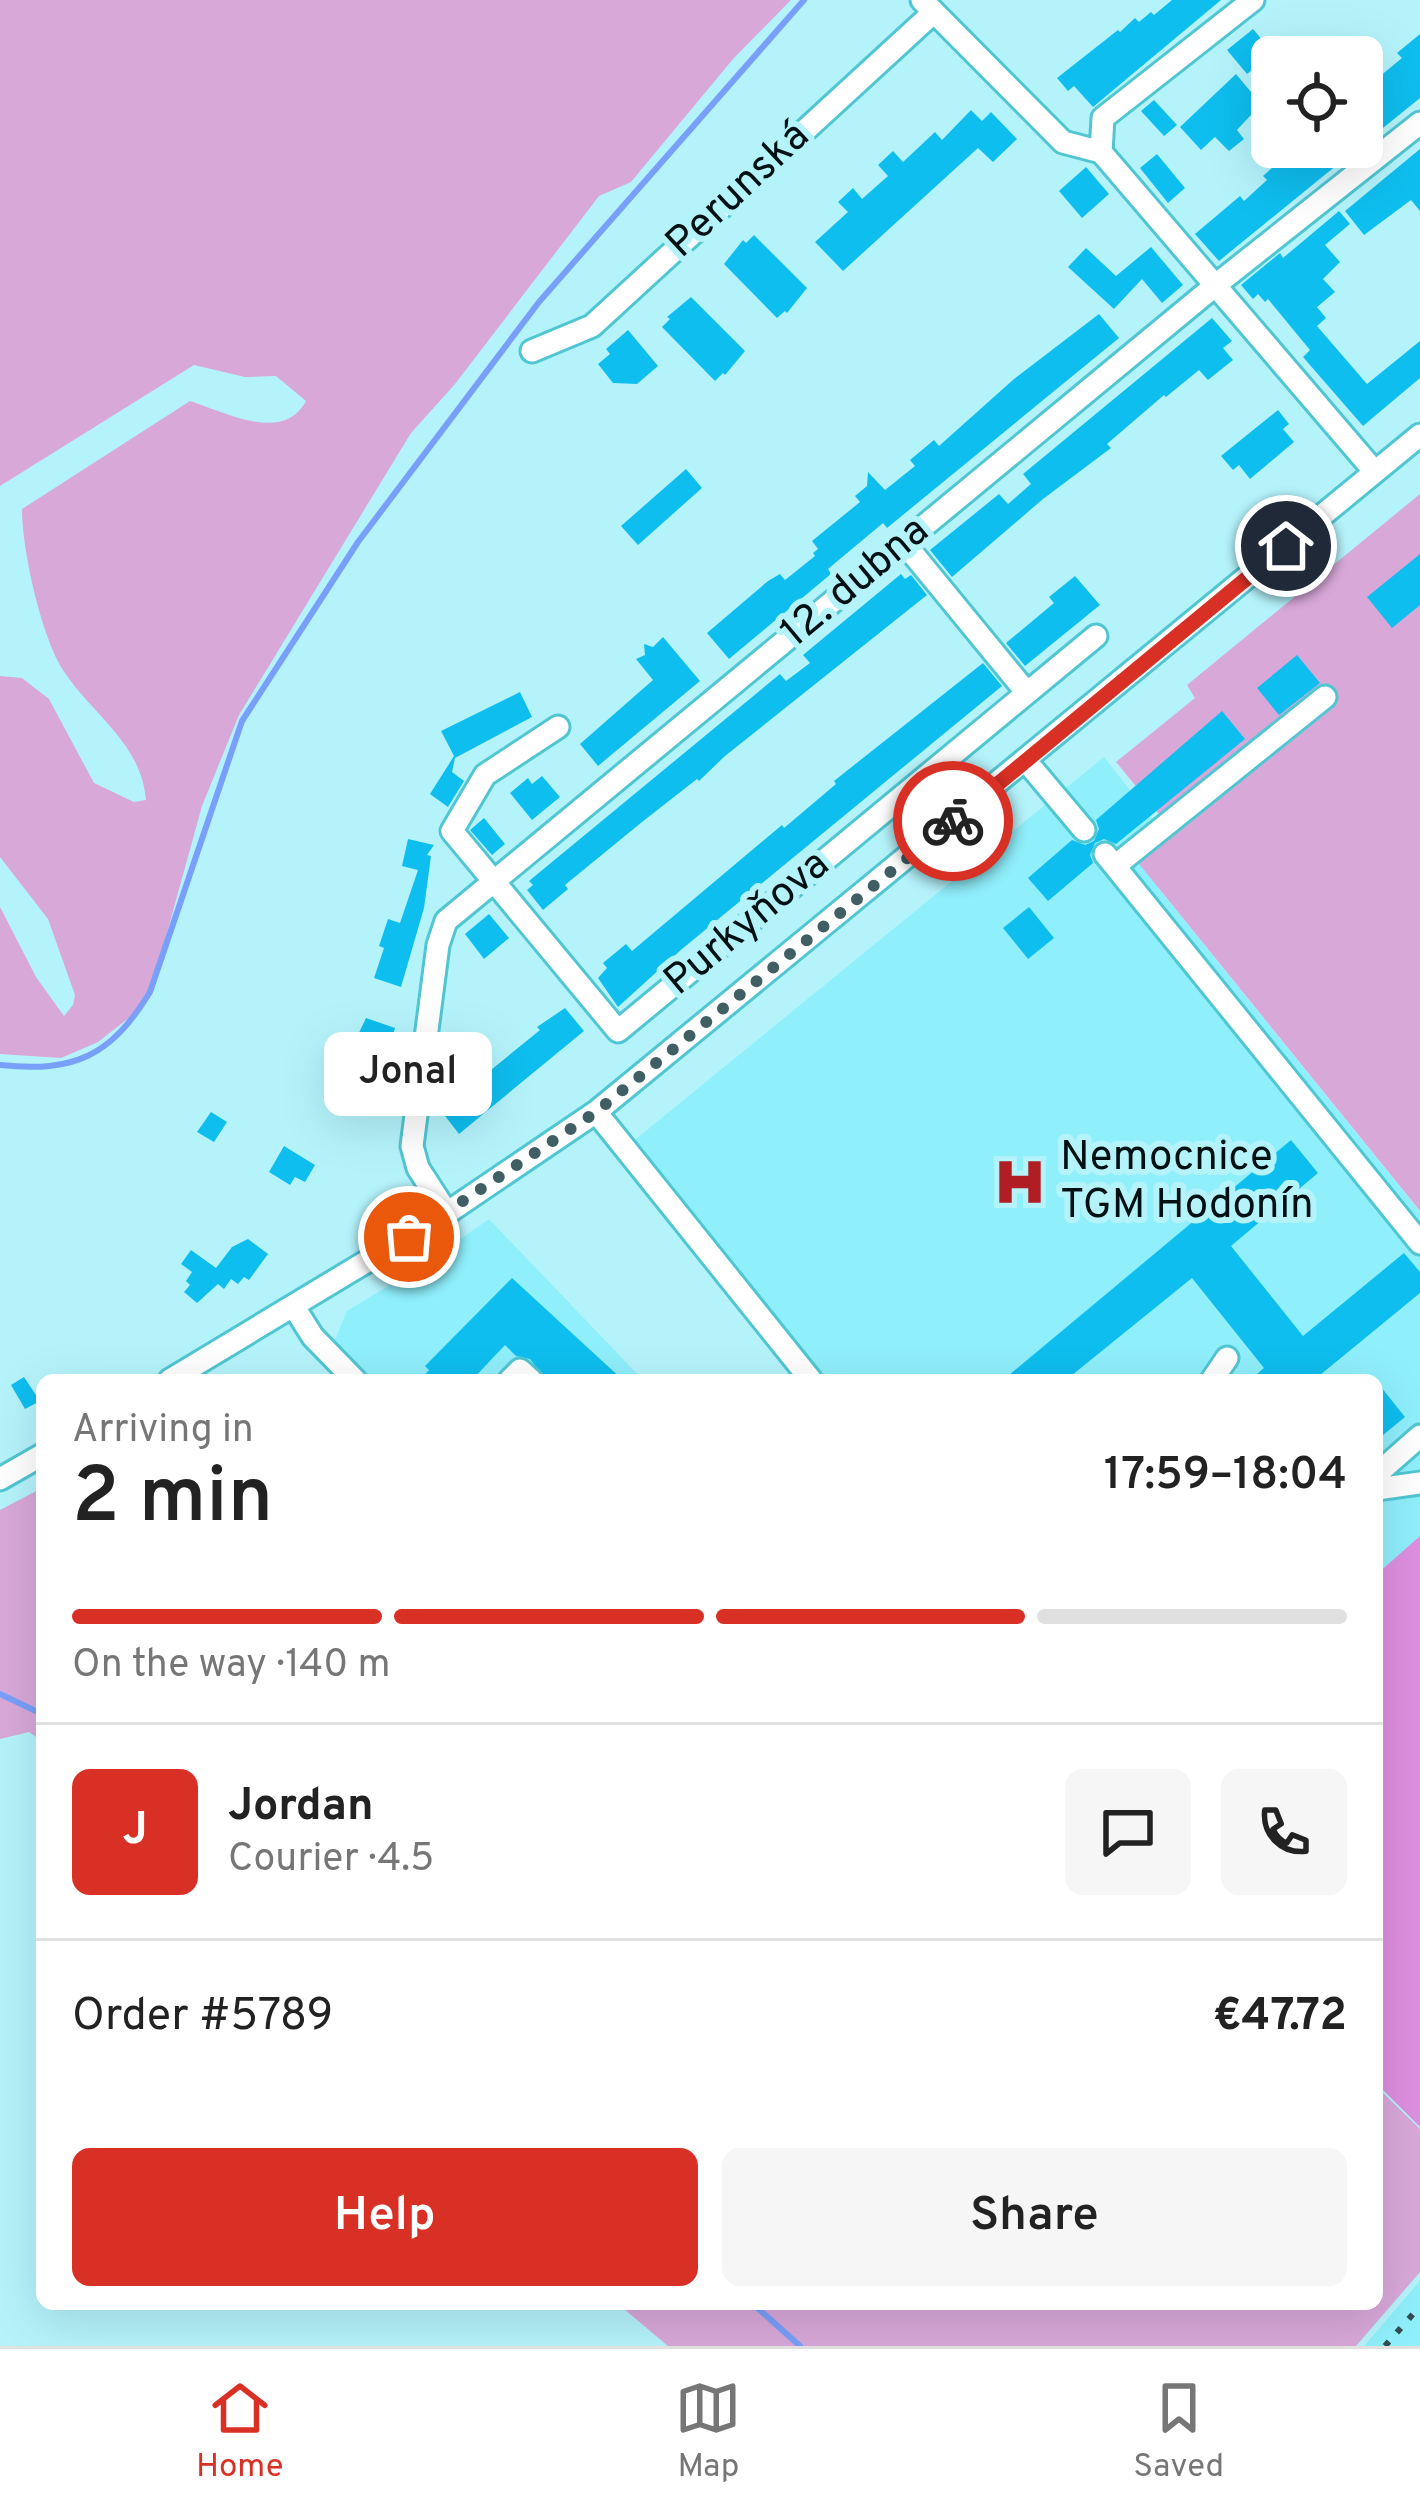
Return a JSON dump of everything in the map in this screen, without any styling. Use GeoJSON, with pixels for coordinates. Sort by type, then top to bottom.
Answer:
{"type":"FeatureCollection","features":[{"type":"Feature","properties":{"kind":"street"},"geometry":{"type":"LineString","coordinates":[[1252,0],[1103,118],[1101,152],[1376,472]]}},
{"type":"Feature","properties":{"kind":"street","name":"Perunská"},"geometry":{"type":"LineString","coordinates":[[532,351],[592,326],[928,6],[1063,142],[1101,152]]}},
{"type":"Feature","properties":{"kind":"street","name":"12. dubna"},"geometry":{"type":"LineString","coordinates":[[447,1213],[418,1168],[412,1146],[438,945],[446,921],[1217,284],[1420,123]]}},
{"type":"Feature","properties":{"kind":"street","name":"Purkyňova"},"geometry":{"type":"LineString","coordinates":[[180,1374],[447,1213],[596,1112],[1420,435]]}},
{"type":"Feature","properties":{"kind":"street"},"geometry":{"type":"LineString","coordinates":[[904,543],[1027,693]]}},
{"type":"Feature","properties":{"kind":"street","name":"Purkyňova"},"geometry":{"type":"LineString","coordinates":[[494,881],[618,1031],[1096,636]]}},
{"type":"Feature","properties":{"kind":"street"},"geometry":{"type":"LineString","coordinates":[[1325,697],[1110,860],[1420,1243]]}},
{"type":"Feature","properties":{"kind":"street"},"geometry":{"type":"LineString","coordinates":[[494,881],[452,831],[454,824],[484,776],[558,727]]}},
{"type":"Feature","properties":{"kind":"street"},"geometry":{"type":"LineString","coordinates":[[1026,760],[1084,830]]}},
{"type":"Feature","properties":{"kind":"street"},"geometry":{"type":"LineString","coordinates":[[596,1112],[806,1374]]}},
{"type":"Feature","properties":{"kind":"street"},"geometry":{"type":"LineString","coordinates":[[294,1307],[344,1374]]}},
{"type":"Feature","properties":{"kind":"street"},"geometry":{"type":"LineString","coordinates":[[1216,1374],[1227,1358]]}},
{"type":"Feature","properties":{"kind":"street"},"geometry":{"type":"LineString","coordinates":[[1383,1469],[1420,1436]]}},
{"type":"Feature","properties":{"kind":"street"},"geometry":{"type":"LineString","coordinates":[[0,1479],[36,1458]]}},
{"type":"Feature","properties":{"kind":"street"},"geometry":{"type":"LineString","coordinates":[[1383,1488],[1420,1483]]}},
{"type":"Feature","properties":{"kind":"shaded area"},"geometry":{"type":"Polygon","coordinates":[[[0,0],[791,0],[733,59],[631,182],[599,196],[455,384],[411,433],[239,715],[202,806],[152,987],[134,1014],[98,1042],[61,1058],[0,1054],[0,907],[36,977],[64,1016],[75,995],[48,919],[0,857],[0,676],[22,678],[49,699],[94,783],[134,802],[146,800],[125,745],[55,655],[34,592],[22,509],[190,401],[268,423],[296,414],[306,401],[276,376],[245,377],[194,365],[0,486],[0,0]]]}},
{"type":"Feature","properties":{"kind":"shaded area"},"geometry":{"type":"Polygon","coordinates":[[[1420,494],[1420,1211],[1127,849],[1163,819],[1116,762],[1195,698],[1187,685],[1420,494]]]}},
{"type":"Feature","properties":{"kind":"shaded area","name":"Nemocnice TGM Hodonín"},"geometry":{"type":"Polygon","coordinates":[[[1104,757],[1187,863],[1158,888],[1420,1212],[1420,1536],[1383,1569],[1383,1374],[796,1374],[620,1152],[1104,757]]]}},
{"type":"Feature","properties":{"kind":"shaded area"},"geometry":{"type":"Polygon","coordinates":[[[489,1219],[637,1374],[361,1374],[332,1347],[347,1311],[489,1219]]]}},
{"type":"Feature","properties":{"kind":"shaded area"},"geometry":{"type":"Polygon","coordinates":[[[36,1491],[36,1737],[29,1732],[0,1739],[0,1510],[36,1491]]]}},
{"type":"Feature","properties":{"kind":"shaded area"},"geometry":{"type":"Polygon","coordinates":[[[1420,1536],[1420,2127],[1383,2090],[1383,1569],[1420,1536]]]}},
{"type":"Feature","properties":{"kind":"shaded area"},"geometry":{"type":"Polygon","coordinates":[[[1383,2093],[1420,2129],[1420,2272],[1356,2346],[668,2346],[625,2310],[1383,2310],[1383,2093]]]}},
{"type":"Feature","properties":{"kind":"shaded area"},"geometry":{"type":"Polygon","coordinates":[[[1420,2281],[1420,2346],[1364,2346],[1420,2281]]]}},
{"type":"Feature","properties":{"kind":"building"},"geometry":{"type":"Polygon","coordinates":[[[1172,0],[1221,0],[1093,107],[1074,86],[1068,91],[1057,78],[1135,18],[1139,22],[1151,12],[1154,15],[1172,0]]]}},
{"type":"Feature","properties":{"kind":"building"},"geometry":{"type":"Polygon","coordinates":[[[1253,29],[1259,36],[1251,36],[1251,71],[1247,74],[1227,50],[1253,29]]]}},
{"type":"Feature","properties":{"kind":"building"},"geometry":{"type":"Polygon","coordinates":[[[1420,34],[1420,98],[1383,128],[1383,74],[1402,58],[1397,53],[1420,34]]]}},
{"type":"Feature","properties":{"kind":"building"},"geometry":{"type":"Polygon","coordinates":[[[1236,74],[1251,92],[1251,115],[1237,130],[1244,139],[1229,151],[1215,137],[1201,150],[1180,127],[1236,74]]]}},
{"type":"Feature","properties":{"kind":"building"},"geometry":{"type":"Polygon","coordinates":[[[1154,100],[1177,125],[1164,136],[1141,111],[1154,100]]]}},
{"type":"Feature","properties":{"kind":"building"},"geometry":{"type":"Polygon","coordinates":[[[971,110],[982,121],[991,112],[1017,139],[993,162],[978,148],[843,271],[815,242],[848,212],[838,202],[853,188],[862,199],[888,176],[878,165],[893,151],[903,162],[935,132],[942,140],[971,110]]]}},
{"type":"Feature","properties":{"kind":"building"},"geometry":{"type":"Polygon","coordinates":[[[1420,149],[1420,211],[1411,200],[1364,235],[1345,211],[1420,149]]]}},
{"type":"Feature","properties":{"kind":"building"},"geometry":{"type":"Polygon","coordinates":[[[1157,154],[1185,188],[1168,203],[1140,168],[1157,154]]]}},
{"type":"Feature","properties":{"kind":"building"},"geometry":{"type":"Polygon","coordinates":[[[1086,167],[1109,194],[1082,218],[1059,191],[1086,167]]]}},
{"type":"Feature","properties":{"kind":"building"},"geometry":{"type":"Polygon","coordinates":[[[1272,168],[1333,168],[1219,261],[1195,234],[1240,196],[1244,201],[1267,180],[1263,176],[1272,168]]]}},
{"type":"Feature","properties":{"kind":"building"},"geometry":{"type":"Polygon","coordinates":[[[1339,211],[1350,224],[1325,245],[1340,262],[1323,279],[1335,292],[1317,307],[1326,318],[1317,326],[1367,384],[1420,341],[1420,378],[1363,426],[1303,357],[1310,350],[1268,299],[1265,302],[1258,294],[1253,299],[1241,285],[1280,253],[1283,258],[1339,211]]]}},
{"type":"Feature","properties":{"kind":"building"},"geometry":{"type":"Polygon","coordinates":[[[754,235],[807,288],[777,318],[724,264],[743,240],[746,243],[754,235]]]}},
{"type":"Feature","properties":{"kind":"building"},"geometry":{"type":"Polygon","coordinates":[[[1151,247],[1183,285],[1162,303],[1142,279],[1114,309],[1068,267],[1086,248],[1116,276],[1151,247]]]}},
{"type":"Feature","properties":{"kind":"building"},"geometry":{"type":"Polygon","coordinates":[[[691,297],[745,351],[715,381],[662,327],[691,297]]]}},
{"type":"Feature","properties":{"kind":"building"},"geometry":{"type":"Polygon","coordinates":[[[1099,314],[1119,338],[887,528],[883,523],[828,569],[831,574],[729,659],[707,633],[768,581],[780,574],[785,580],[815,556],[818,549],[812,541],[860,502],[855,496],[867,486],[868,472],[885,490],[915,466],[910,460],[934,440],[939,446],[1014,379],[1099,314]]]}},
{"type":"Feature","properties":{"kind":"building"},"geometry":{"type":"Polygon","coordinates":[[[1212,318],[1232,341],[1223,348],[1233,360],[1208,380],[1199,370],[1164,395],[1107,444],[1111,448],[952,577],[930,550],[999,494],[1008,504],[1031,484],[1023,474],[1212,318]]]}},
{"type":"Feature","properties":{"kind":"building"},"geometry":{"type":"Polygon","coordinates":[[[628,330],[658,366],[637,384],[613,383],[598,364],[610,354],[606,349],[628,330]]]}},
{"type":"Feature","properties":{"kind":"building"},"geometry":{"type":"Polygon","coordinates":[[[1278,410],[1289,424],[1283,429],[1294,442],[1250,479],[1239,465],[1233,470],[1221,456],[1278,410]]]}},
{"type":"Feature","properties":{"kind":"building"},"geometry":{"type":"Polygon","coordinates":[[[686,469],[702,488],[638,545],[621,526],[686,469]]]}},
{"type":"Feature","properties":{"kind":"building"},"geometry":{"type":"Polygon","coordinates":[[[1420,554],[1420,605],[1392,628],[1367,597],[1420,554]]]}},
{"type":"Feature","properties":{"kind":"building"},"geometry":{"type":"Polygon","coordinates":[[[901,574],[905,579],[911,575],[927,595],[565,885],[568,889],[543,910],[527,890],[533,885],[529,881],[780,674],[786,681],[810,663],[803,655],[901,574]]]}},
{"type":"Feature","properties":{"kind":"building"},"geometry":{"type":"Polygon","coordinates":[[[1075,576],[1100,605],[1025,666],[1006,643],[1054,603],[1049,597],[1075,576]]]}},
{"type":"Feature","properties":{"kind":"building"},"geometry":{"type":"Polygon","coordinates":[[[663,637],[700,681],[598,766],[580,744],[653,680],[636,659],[645,655],[644,644],[653,647],[663,637]]]}},
{"type":"Feature","properties":{"kind":"building"},"geometry":{"type":"Polygon","coordinates":[[[1297,655],[1320,683],[1279,715],[1257,688],[1297,655]]]}},
{"type":"Feature","properties":{"kind":"building"},"geometry":{"type":"Polygon","coordinates":[[[983,663],[1002,686],[618,1007],[598,978],[607,968],[603,963],[626,944],[632,951],[983,663]]]}},
{"type":"Feature","properties":{"kind":"building"},"geometry":{"type":"Polygon","coordinates":[[[520,692],[532,717],[455,758],[452,772],[464,781],[448,807],[430,794],[454,756],[441,731],[520,692]]]}},
{"type":"Feature","properties":{"kind":"building"},"geometry":{"type":"Polygon","coordinates":[[[1222,711],[1245,739],[1116,844],[1104,839],[1095,843],[1090,855],[1093,863],[1048,901],[1028,878],[1072,840],[1085,845],[1094,841],[1099,829],[1096,820],[1222,711]]]}},
{"type":"Feature","properties":{"kind":"building"},"geometry":{"type":"Polygon","coordinates":[[[542,776],[560,797],[532,820],[510,793],[528,778],[532,784],[542,776]]]}},
{"type":"Feature","properties":{"kind":"building"},"geometry":{"type":"Polygon","coordinates":[[[484,818],[505,844],[492,855],[470,830],[484,818]]]}},
{"type":"Feature","properties":{"kind":"building"},"geometry":{"type":"Polygon","coordinates":[[[408,839],[434,845],[427,855],[431,856],[424,908],[401,987],[374,978],[388,919],[400,923],[418,870],[402,866],[408,839]]]}},
{"type":"Feature","properties":{"kind":"building"},"geometry":{"type":"Polygon","coordinates":[[[1029,907],[1054,938],[1028,959],[1003,928],[1029,907]]]}},
{"type":"Feature","properties":{"kind":"building"},"geometry":{"type":"Polygon","coordinates":[[[489,914],[509,938],[484,959],[465,934],[489,914]]]}},
{"type":"Feature","properties":{"kind":"building"},"geometry":{"type":"Polygon","coordinates":[[[565,1008],[584,1031],[459,1134],[439,1108],[565,1008]]]}},
{"type":"Feature","properties":{"kind":"building"},"geometry":{"type":"Polygon","coordinates":[[[366,1018],[395,1028],[378,1088],[349,1077],[353,1065],[345,1062],[366,1018]]]}},
{"type":"Feature","properties":{"kind":"building"},"geometry":{"type":"Polygon","coordinates":[[[211,1112],[227,1122],[214,1142],[197,1132],[211,1112]]]}},
{"type":"Feature","properties":{"kind":"building"},"geometry":{"type":"Polygon","coordinates":[[[1291,1140],[1318,1173],[1231,1246],[1303,1336],[1404,1253],[1420,1272],[1420,1293],[1321,1374],[1257,1374],[1264,1368],[1192,1278],[1073,1374],[1010,1374],[1291,1140]]]}},
{"type":"Feature","properties":{"kind":"building"},"geometry":{"type":"Polygon","coordinates":[[[284,1146],[315,1165],[305,1182],[295,1177],[290,1185],[269,1172],[284,1146]]]}},
{"type":"Feature","properties":{"kind":"building"},"geometry":{"type":"Polygon","coordinates":[[[248,1239],[268,1254],[249,1280],[244,1277],[238,1284],[231,1279],[224,1289],[218,1284],[197,1303],[184,1292],[192,1272],[181,1264],[191,1250],[216,1268],[232,1247],[248,1239]]]}},
{"type":"Feature","properties":{"kind":"building"},"geometry":{"type":"Polygon","coordinates":[[[512,1278],[616,1374],[541,1374],[530,1359],[516,1356],[505,1345],[478,1374],[425,1374],[429,1370],[425,1366],[512,1278]]]}},
{"type":"Feature","properties":{"kind":"building"},"geometry":{"type":"Polygon","coordinates":[[[24,1377],[36,1403],[25,1409],[11,1385],[24,1377]]]}},
{"type":"Feature","properties":{"kind":"building"},"geometry":{"type":"Polygon","coordinates":[[[1383,1390],[1405,1417],[1383,1435],[1383,1390]]]}},
{"type":"Feature","properties":{"kind":"waterway"},"geometry":{"type":"LineString","coordinates":[[0,1065],[50,1066],[88,1056],[121,1032],[135,1014],[150,992],[242,721],[358,542],[539,302],[804,0]]}},
{"type":"Feature","properties":{"kind":"waterway"},"geometry":{"type":"LineString","coordinates":[[0,1694],[36,1711]]}},
{"type":"Feature","properties":{"kind":"waterway"},"geometry":{"type":"LineString","coordinates":[[760,2310],[800,2346]]}},
{"type":"Feature","properties":{"kind":"railway"},"geometry":{"type":"LineString","coordinates":[[1385,2346],[1420,2306]]}},
{"type":"Feature","properties":{"kind":"way so far"},"geometry":{"type":"LineString","coordinates":[[409,1237],[596,1112],[953,821]]}},
{"type":"Feature","properties":{"kind":"place","name":"Nemocnice TGM Hodonín"},"geometry":{"type":"Point","coordinates":[1020,1182]}},
{"type":"Feature","properties":{"kind":"place","name":"Jonal"},"geometry":{"type":"Point","coordinates":[409,1237]}},
{"type":"Feature","properties":{"kind":"route"},"geometry":{"type":"LineString","coordinates":[[953,821],[1286,546]]}}]}
